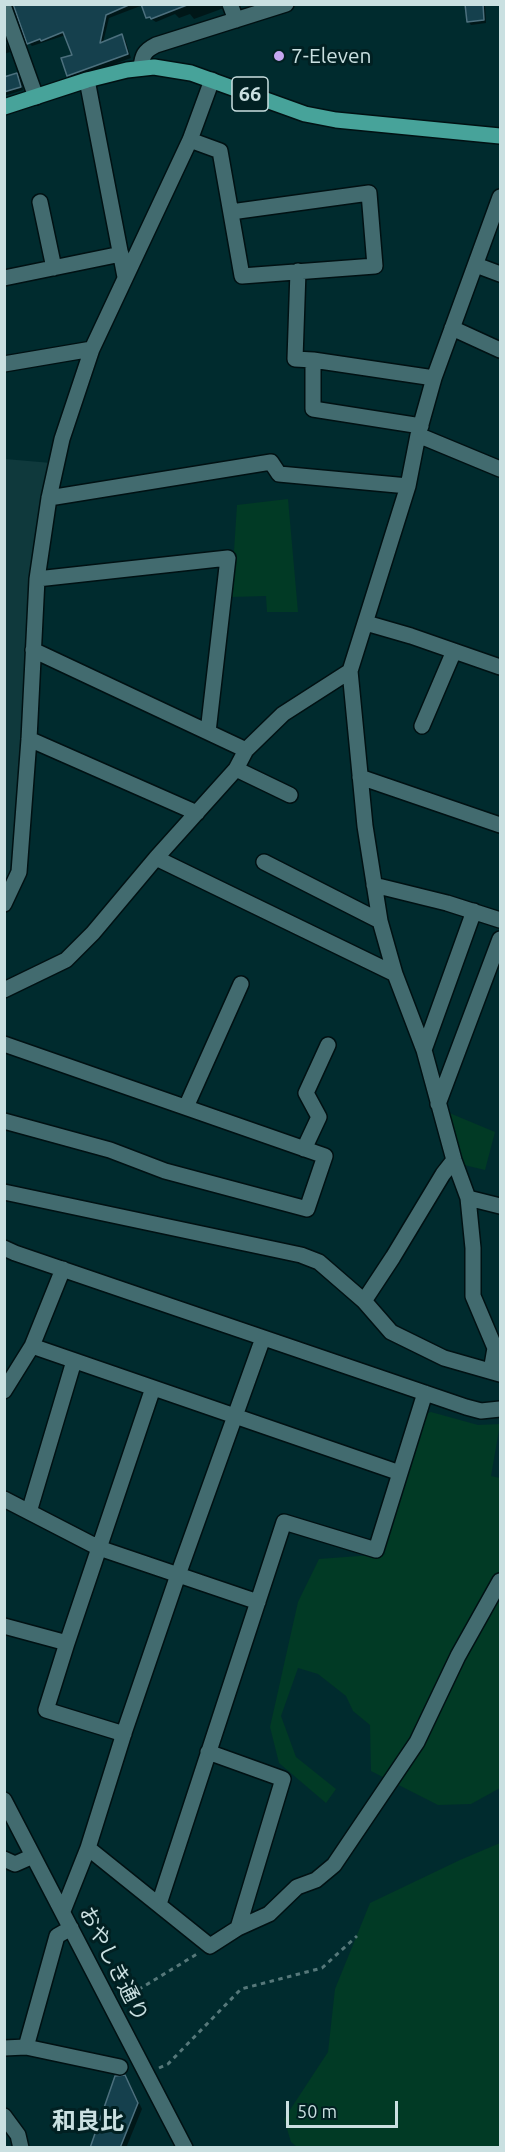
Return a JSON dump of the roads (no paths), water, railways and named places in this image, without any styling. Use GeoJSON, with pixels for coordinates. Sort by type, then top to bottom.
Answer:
{"type":"FeatureCollection","features":[{"type":"Feature","properties":{"kind":"main road","name":"66"},"geometry":{"type":"LineString","coordinates":[[4,107],[87,80],[141,68],[172,69],[212,80],[305,114],[336,120],[501,136]]}},
{"type":"Feature","properties":{"kind":"street"},"geometry":{"type":"LineString","coordinates":[[230,4],[236,20]]}},
{"type":"Feature","properties":{"kind":"street"},"geometry":{"type":"LineString","coordinates":[[141,68],[142,57],[147,49],[156,45],[286,4]]}},
{"type":"Feature","properties":{"kind":"street"},"geometry":{"type":"LineString","coordinates":[[4,8],[36,97]]}},
{"type":"Feature","properties":{"kind":"street"},"geometry":{"type":"LineString","coordinates":[[87,80],[125,277]]}},
{"type":"Feature","properties":{"kind":"street"},"geometry":{"type":"LineString","coordinates":[[4,904],[12,869],[29,739],[38,579],[49,498],[62,439],[92,349],[190,140],[212,80]]}},
{"type":"Feature","properties":{"kind":"street"},"geometry":{"type":"LineString","coordinates":[[190,140],[220,151],[242,276],[375,266],[369,193],[231,212]]}},
{"type":"Feature","properties":{"kind":"street"},"geometry":{"type":"LineString","coordinates":[[5,1194],[301,1255],[319,1262],[364,1301],[392,1332],[444,1358],[496,1372],[495,1348],[473,1296],[473,1248],[468,1198],[454,1160],[424,1050],[396,974],[380,921],[360,777],[350,671],[408,486],[419,430],[434,378],[501,197]]}},
{"type":"Feature","properties":{"kind":"street"},"geometry":{"type":"LineString","coordinates":[[40,202],[54,267]]}},
{"type":"Feature","properties":{"kind":"street"},"geometry":{"type":"LineString","coordinates":[[4,278],[121,254]]}},
{"type":"Feature","properties":{"kind":"street"},"geometry":{"type":"LineString","coordinates":[[476,264],[501,274]]}},
{"type":"Feature","properties":{"kind":"street"},"geometry":{"type":"LineString","coordinates":[[298,271],[295,359],[434,378]]}},
{"type":"Feature","properties":{"kind":"street"},"geometry":{"type":"LineString","coordinates":[[452,328],[501,351]]}},
{"type":"Feature","properties":{"kind":"street"},"geometry":{"type":"LineString","coordinates":[[4,364],[92,349]]}},
{"type":"Feature","properties":{"kind":"street"},"geometry":{"type":"LineString","coordinates":[[313,360],[313,409],[419,430],[501,469]]}},
{"type":"Feature","properties":{"kind":"street"},"geometry":{"type":"LineString","coordinates":[[49,498],[271,462],[279,474],[408,486]]}},
{"type":"Feature","properties":{"kind":"street"},"geometry":{"type":"LineString","coordinates":[[38,579],[228,558],[208,732]]}},
{"type":"Feature","properties":{"kind":"street"},"geometry":{"type":"LineString","coordinates":[[366,624],[411,636],[501,667]]}},
{"type":"Feature","properties":{"kind":"street"},"geometry":{"type":"LineString","coordinates":[[33,650],[246,750]]}},
{"type":"Feature","properties":{"kind":"street"},"geometry":{"type":"LineString","coordinates":[[422,726],[454,651]]}},
{"type":"Feature","properties":{"kind":"street"},"geometry":{"type":"LineString","coordinates":[[4,990],[66,960],[93,933],[156,858],[236,769],[246,750],[283,714],[350,671]]}},
{"type":"Feature","properties":{"kind":"street"},"geometry":{"type":"LineString","coordinates":[[29,739],[197,813]]}},
{"type":"Feature","properties":{"kind":"street"},"geometry":{"type":"LineString","coordinates":[[236,769],[290,795]]}},
{"type":"Feature","properties":{"kind":"street"},"geometry":{"type":"LineString","coordinates":[[360,777],[501,825]]}},
{"type":"Feature","properties":{"kind":"street"},"geometry":{"type":"LineString","coordinates":[[156,858],[396,974]]}},
{"type":"Feature","properties":{"kind":"street"},"geometry":{"type":"LineString","coordinates":[[264,862],[380,921]]}},
{"type":"Feature","properties":{"kind":"street"},"geometry":{"type":"LineString","coordinates":[[374,885],[447,903],[501,920]]}},
{"type":"Feature","properties":{"kind":"street"},"geometry":{"type":"LineString","coordinates":[[424,1050],[474,911]]}},
{"type":"Feature","properties":{"kind":"street"},"geometry":{"type":"LineString","coordinates":[[438,1104],[501,939]]}},
{"type":"Feature","properties":{"kind":"street"},"geometry":{"type":"LineString","coordinates":[[186,1107],[241,984]]}},
{"type":"Feature","properties":{"kind":"street"},"geometry":{"type":"LineString","coordinates":[[4,1044],[325,1156],[307,1209],[165,1171],[110,1150],[4,1121]]}},
{"type":"Feature","properties":{"kind":"street"},"geometry":{"type":"LineString","coordinates":[[304,1149],[319,1118],[306,1094],[328,1046]]}},
{"type":"Feature","properties":{"kind":"street"},"geometry":{"type":"LineString","coordinates":[[364,1301],[454,1160]]}},
{"type":"Feature","properties":{"kind":"street"},"geometry":{"type":"LineString","coordinates":[[468,1198],[501,1206]]}},
{"type":"Feature","properties":{"kind":"street"},"geometry":{"type":"LineString","coordinates":[[4,1248],[425,1393],[481,1411],[501,1409]]}},
{"type":"Feature","properties":{"kind":"street"},"geometry":{"type":"LineString","coordinates":[[4,1391],[32,1346],[63,1269]]}},
{"type":"Feature","properties":{"kind":"street"},"geometry":{"type":"LineString","coordinates":[[63,1911],[88,1848],[178,1575],[263,1338]]}},
{"type":"Feature","properties":{"kind":"street"},"geometry":{"type":"LineString","coordinates":[[32,1346],[400,1473]]}},
{"type":"Feature","properties":{"kind":"street"},"geometry":{"type":"LineString","coordinates":[[29,1512],[74,1361]]}},
{"type":"Feature","properties":{"kind":"street"},"geometry":{"type":"LineString","coordinates":[[124,1734],[46,1710],[66,1643],[153,1388]]}},
{"type":"Feature","properties":{"kind":"street"},"geometry":{"type":"LineString","coordinates":[[159,1904],[284,1522],[376,1550],[425,1393]]}},
{"type":"Feature","properties":{"kind":"street"},"geometry":{"type":"LineString","coordinates":[[4,1499],[99,1548],[258,1602]]}},
{"type":"Feature","properties":{"kind":"street"},"geometry":{"type":"LineString","coordinates":[[88,1848],[210,1946],[238,1928],[269,1914],[297,1887],[316,1880],[334,1864],[417,1742],[458,1656],[501,1581]]}},
{"type":"Feature","properties":{"kind":"street"},"geometry":{"type":"LineString","coordinates":[[4,1626],[66,1643]]}},
{"type":"Feature","properties":{"kind":"street"},"geometry":{"type":"LineString","coordinates":[[208,1752],[283,1779],[238,1928]]}},
{"type":"Feature","properties":{"kind":"street","name":"おやしき通り"},"geometry":{"type":"LineString","coordinates":[[4,1800],[185,2148]]}},
{"type":"Feature","properties":{"kind":"street"},"geometry":{"type":"LineString","coordinates":[[4,1859],[15,1864],[33,1856]]}},
{"type":"Feature","properties":{"kind":"street"},"geometry":{"type":"LineString","coordinates":[[26,2047],[57,1936],[71,1928]]}},
{"type":"Feature","properties":{"kind":"street"},"geometry":{"type":"LineString","coordinates":[[4,2048],[26,2047],[120,2067]]}},
{"type":"Feature","properties":{"kind":"street"},"geometry":{"type":"LineString","coordinates":[[4,2116],[18,2135],[21,2148]]}},
{"type":"Feature","properties":{"kind":"place","name":"7-Eleven"},"geometry":{"type":"Point","coordinates":[279,56]}},
{"type":"Feature","properties":{"kind":"district","name":"和良比"},"geometry":{"type":"Point","coordinates":[88,2121]}}]}
